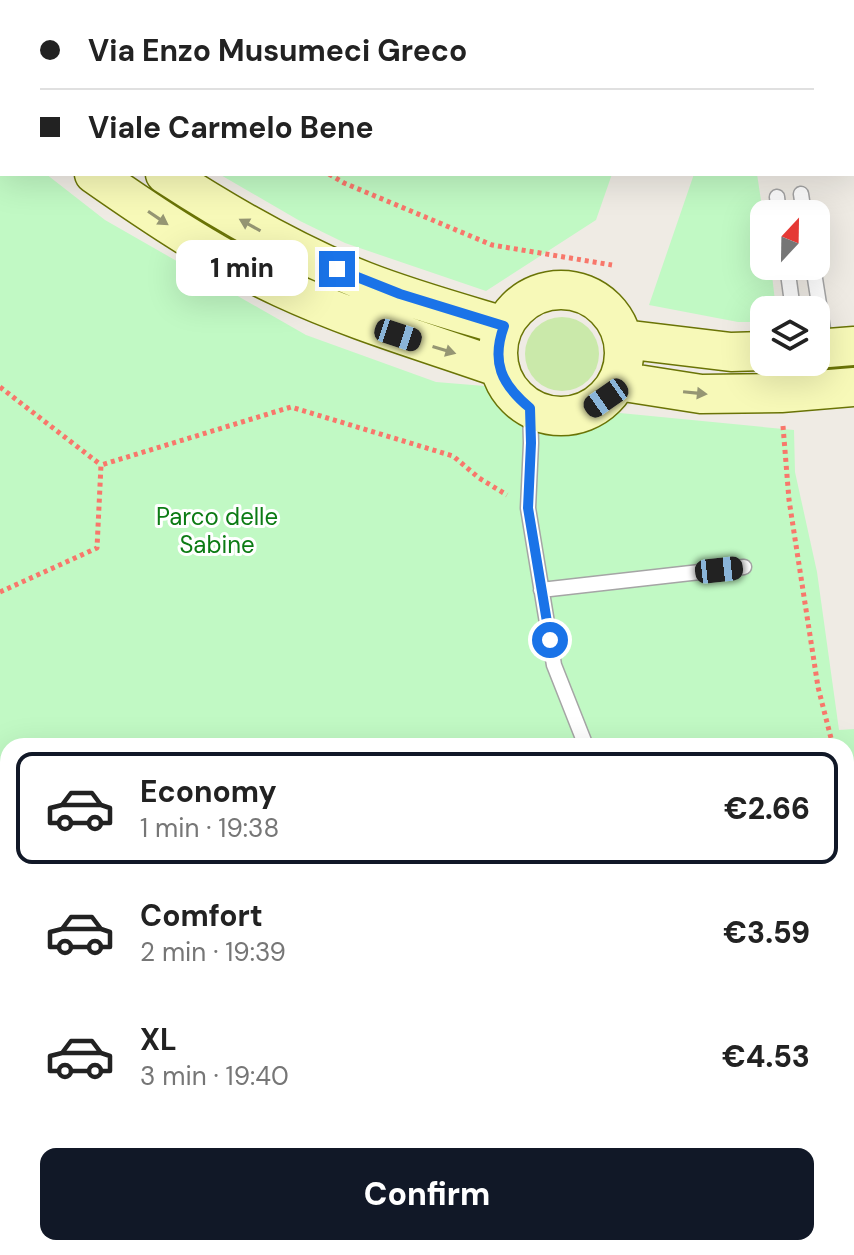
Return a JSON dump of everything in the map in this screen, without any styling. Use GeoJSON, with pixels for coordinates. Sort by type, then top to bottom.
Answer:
{"type":"FeatureCollection","features":[{"type":"Feature","properties":{"kind":"street"},"geometry":{"type":"LineString","coordinates":[[97,176],[173,228],[279,287],[370,325],[500,368]]}},
{"type":"Feature","properties":{"kind":"street"},"geometry":{"type":"LineString","coordinates":[[168,176],[235,217],[323,263],[383,288],[504,326]]}},
{"type":"Feature","properties":{"kind":"street"},"geometry":{"type":"LineString","coordinates":[[564,290],[586,295],[601,304],[615,319],[623,339],[624,360],[618,381],[606,398],[589,410],[570,416],[549,415],[530,408],[509,388],[500,368],[498,353],[504,326],[514,310],[546,292],[564,290]]}},
{"type":"Feature","properties":{"kind":"street"},"geometry":{"type":"LineString","coordinates":[[623,339],[731,352],[750,351]]}},
{"type":"Feature","properties":{"kind":"street"},"geometry":{"type":"LineString","coordinates":[[618,381],[701,394],[781,393],[854,387]]}},
{"type":"Feature","properties":{"kind":"lane"},"geometry":{"type":"LineString","coordinates":[[801,194],[802,200]]}},
{"type":"Feature","properties":{"kind":"lane"},"geometry":{"type":"LineString","coordinates":[[816,280],[832,348]]}},
{"type":"Feature","properties":{"kind":"lane"},"geometry":{"type":"LineString","coordinates":[[530,408],[528,508],[541,590],[554,665],[583,738]]}},
{"type":"Feature","properties":{"kind":"lane"},"geometry":{"type":"LineString","coordinates":[[541,590],[744,567]]}},
{"type":"Feature","properties":{"kind":"path"},"geometry":{"type":"LineString","coordinates":[[332,176],[492,245],[612,265]]}},
{"type":"Feature","properties":{"kind":"path"},"geometry":{"type":"LineString","coordinates":[[0,387],[101,465]]}},
{"type":"Feature","properties":{"kind":"path"},"geometry":{"type":"LineString","coordinates":[[781,393],[789,500],[818,687],[831,738]]}},
{"type":"Feature","properties":{"kind":"path"},"geometry":{"type":"LineString","coordinates":[[101,465],[291,407],[453,456],[479,478],[528,508]]}},
{"type":"Feature","properties":{"kind":"path"},"geometry":{"type":"LineString","coordinates":[[0,592],[97,548],[101,465]]}},
{"type":"Feature","properties":{"kind":"green space","name":"Parco delle Sabine"},"geometry":{"type":"Polygon","coordinates":[[[0,176],[49,176],[105,220],[306,335],[436,382],[509,388],[530,408],[549,415],[570,416],[589,410],[794,430],[795,472],[817,572],[839,730],[854,729],[854,738],[0,738],[0,176]]]}},
{"type":"Feature","properties":{"kind":"green space"},"geometry":{"type":"Polygon","coordinates":[[[222,176],[611,176],[596,220],[486,291],[345,243],[222,176]]]}},
{"type":"Feature","properties":{"kind":"green space"},"geometry":{"type":"Polygon","coordinates":[[[693,176],[757,176],[761,200],[750,200],[750,280],[773,280],[774,296],[750,296],[750,322],[649,305],[693,176]]]}},
{"type":"Feature","properties":{"kind":"green space"},"geometry":{"type":"Polygon","coordinates":[[[562,317],[576,320],[588,328],[596,340],[599,354],[596,368],[588,380],[576,388],[562,391],[548,388],[536,380],[528,368],[525,354],[528,340],[536,328],[548,320],[562,317]]]}},
{"type":"Feature","properties":{"kind":"route"},"geometry":{"type":"LineString","coordinates":[[337,269],[400,294],[504,326],[498,353],[503,378],[514,395],[530,408],[528,508],[550,640]]}}]}
